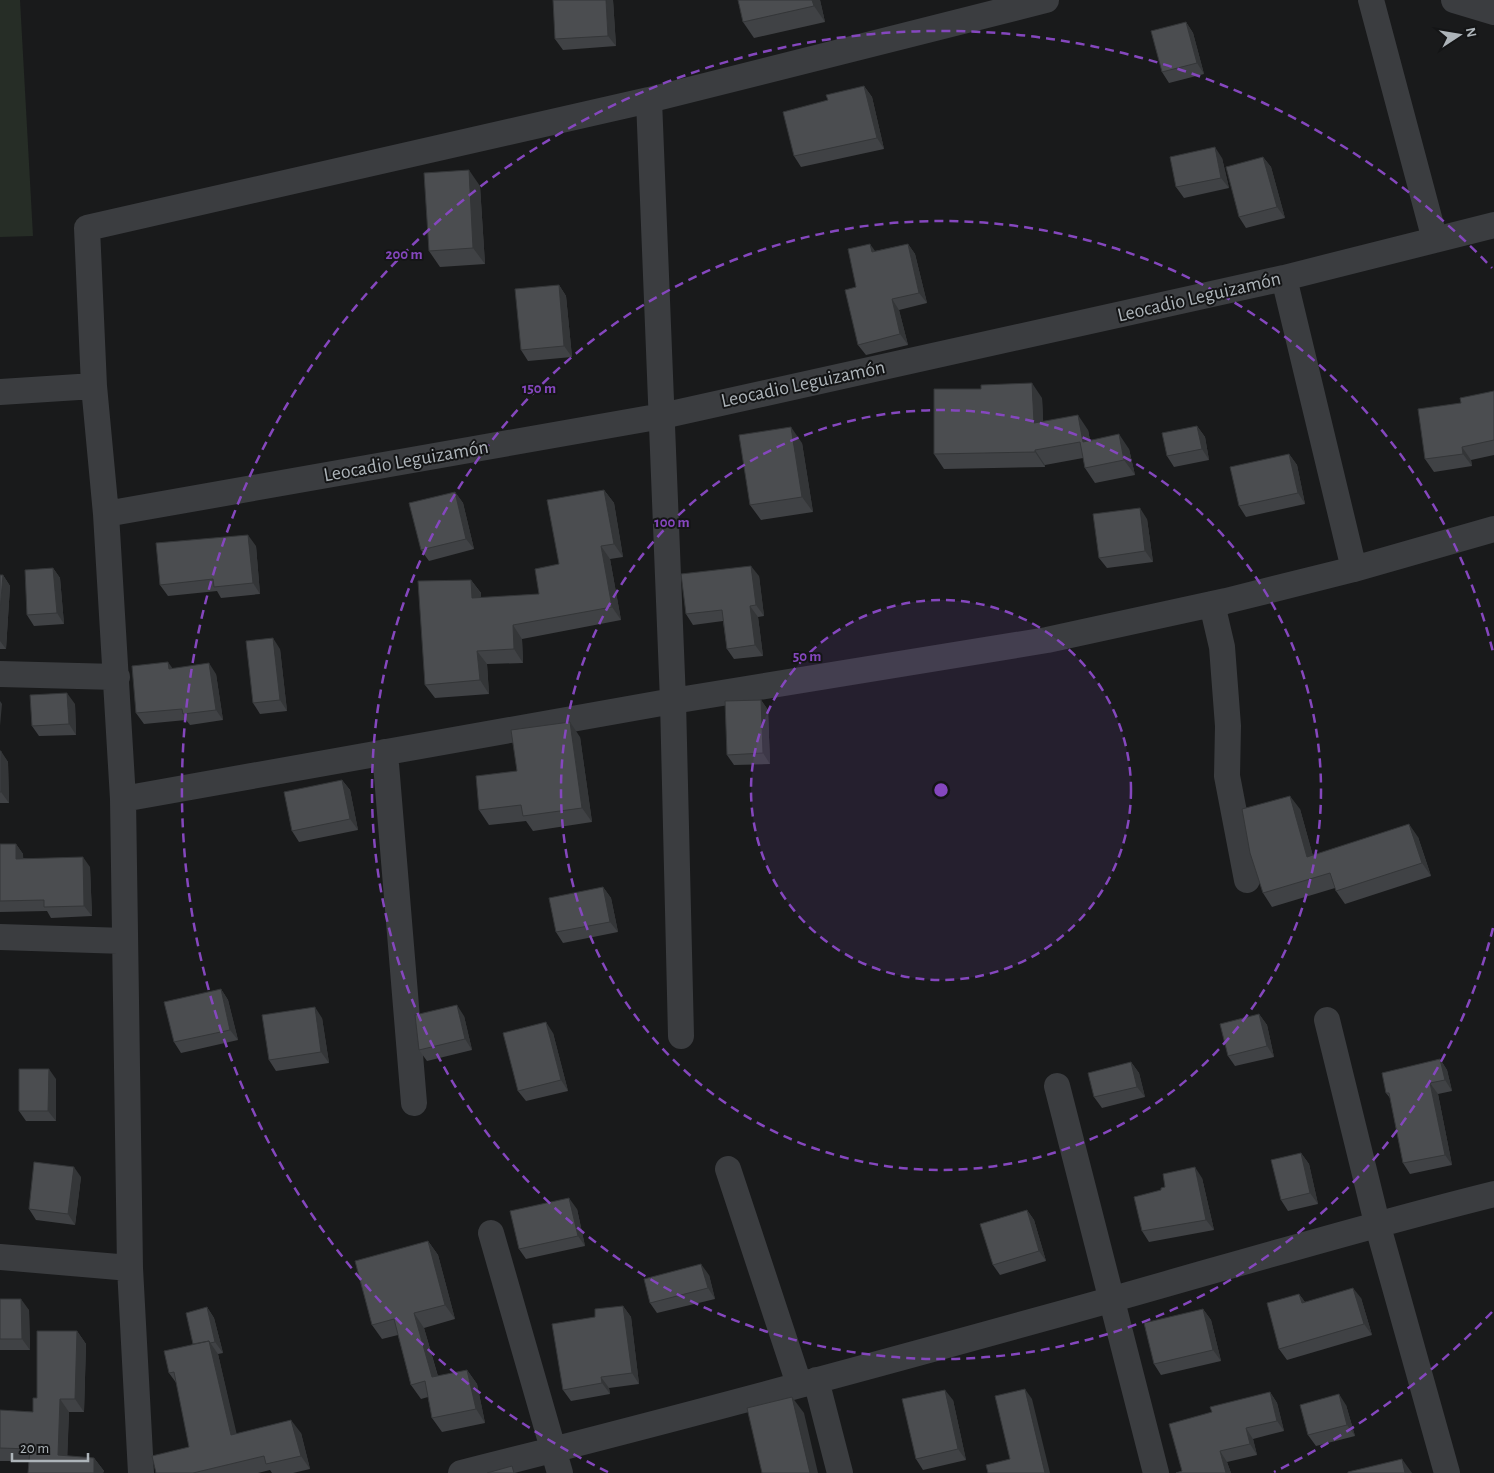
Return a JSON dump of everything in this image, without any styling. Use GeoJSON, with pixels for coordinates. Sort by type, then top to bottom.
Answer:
{"type":"FeatureCollection","features":[{"type":"Feature","properties":{"kind":"street"},"geometry":{"type":"LineString","coordinates":[[142,1473],[130,1268],[123,799],[106,514],[94,386],[86,228],[649,100],[1046,0]]}},
{"type":"Feature","properties":{"kind":"street"},"geometry":{"type":"LineString","coordinates":[[1372,0],[1436,240]]}},
{"type":"Feature","properties":{"kind":"street"},"geometry":{"type":"LineString","coordinates":[[1454,0],[1494,12]]}},
{"type":"Feature","properties":{"kind":"street"},"geometry":{"type":"LineString","coordinates":[[649,100],[673,701],[681,1036]]}},
{"type":"Feature","properties":{"kind":"street","name":"Leocadio Leguizamón"},"geometry":{"type":"LineString","coordinates":[[106,514],[662,416],[1284,278],[1494,225]]}},
{"type":"Feature","properties":{"kind":"street"},"geometry":{"type":"LineString","coordinates":[[1284,278],[1354,569]]}},
{"type":"Feature","properties":{"kind":"street"},"geometry":{"type":"LineString","coordinates":[[0,392],[94,386]]}},
{"type":"Feature","properties":{"kind":"street"},"geometry":{"type":"LineString","coordinates":[[123,799],[673,701],[1047,640],[1212,604],[1354,569],[1494,529]]}},
{"type":"Feature","properties":{"kind":"street"},"geometry":{"type":"LineString","coordinates":[[1212,604],[1222,647],[1228,726],[1227,776],[1247,880]]}},
{"type":"Feature","properties":{"kind":"street"},"geometry":{"type":"LineString","coordinates":[[0,674],[117,676]]}},
{"type":"Feature","properties":{"kind":"street"},"geometry":{"type":"LineString","coordinates":[[386,752],[414,1103]]}},
{"type":"Feature","properties":{"kind":"street"},"geometry":{"type":"LineString","coordinates":[[0,937],[125,941]]}},
{"type":"Feature","properties":{"kind":"street"},"geometry":{"type":"LineString","coordinates":[[1327,1020],[1378,1223],[1447,1473]]}},
{"type":"Feature","properties":{"kind":"street"},"geometry":{"type":"LineString","coordinates":[[1057,1086],[1156,1473]]}},
{"type":"Feature","properties":{"kind":"street"},"geometry":{"type":"LineString","coordinates":[[728,1170],[840,1473]]}},
{"type":"Feature","properties":{"kind":"street"},"geometry":{"type":"LineString","coordinates":[[461,1473],[557,1462],[807,1382],[1112,1299],[1378,1223],[1494,1194]]}},
{"type":"Feature","properties":{"kind":"street"},"geometry":{"type":"LineString","coordinates":[[491,1233],[557,1462]]}},
{"type":"Feature","properties":{"kind":"street"},"geometry":{"type":"LineString","coordinates":[[0,1257],[130,1268]]}},
{"type":"Feature","properties":{"kind":"shaded area"},"geometry":{"type":"Polygon","coordinates":[[[0,0],[20,0],[33,236],[0,237],[0,0]]]}},
{"type":"Feature","properties":{"kind":"building"},"geometry":{"type":"Polygon","coordinates":[[[553,0],[606,0],[608,36],[555,39],[553,0]]]}},
{"type":"Feature","properties":{"kind":"building"},"geometry":{"type":"Polygon","coordinates":[[[738,0],[812,0],[814,6],[743,22],[738,0]]]}},
{"type":"Feature","properties":{"kind":"building"},"geometry":{"type":"Polygon","coordinates":[[[1186,22],[1197,63],[1162,72],[1151,31],[1186,22]]]}},
{"type":"Feature","properties":{"kind":"building"},"geometry":{"type":"Polygon","coordinates":[[[864,86],[877,138],[794,156],[783,112],[828,100],[826,95],[864,86]]]}},
{"type":"Feature","properties":{"kind":"building"},"geometry":{"type":"Polygon","coordinates":[[[1215,147],[1221,178],[1176,187],[1170,157],[1215,147]]]}},
{"type":"Feature","properties":{"kind":"building"},"geometry":{"type":"Polygon","coordinates":[[[1263,157],[1277,207],[1239,217],[1226,167],[1263,157]]]}},
{"type":"Feature","properties":{"kind":"building"},"geometry":{"type":"Polygon","coordinates":[[[469,170],[473,248],[429,251],[424,173],[469,170]]]}},
{"type":"Feature","properties":{"kind":"building"},"geometry":{"type":"Polygon","coordinates":[[[870,244],[872,252],[908,244],[919,293],[892,299],[900,334],[858,345],[845,290],[856,287],[848,249],[870,244]]]}},
{"type":"Feature","properties":{"kind":"building"},"geometry":{"type":"Polygon","coordinates":[[[559,285],[564,346],[521,350],[515,289],[559,285]]]}},
{"type":"Feature","properties":{"kind":"building"},"geometry":{"type":"Polygon","coordinates":[[[1032,383],[1034,423],[1078,415],[1083,442],[1119,434],[1124,460],[1085,468],[1080,442],[1035,450],[1035,452],[934,454],[934,389],[981,389],[981,385],[1032,383]]]}},
{"type":"Feature","properties":{"kind":"building"},"geometry":{"type":"Polygon","coordinates":[[[1494,391],[1494,440],[1462,447],[1463,454],[1425,459],[1418,409],[1461,403],[1460,398],[1494,391]]]}},
{"type":"Feature","properties":{"kind":"building"},"geometry":{"type":"Polygon","coordinates":[[[1197,426],[1202,449],[1167,456],[1162,433],[1197,426]]]}},
{"type":"Feature","properties":{"kind":"building"},"geometry":{"type":"Polygon","coordinates":[[[791,427],[802,497],[750,505],[739,435],[791,427]]]}},
{"type":"Feature","properties":{"kind":"building"},"geometry":{"type":"Polygon","coordinates":[[[1289,454],[1298,493],[1239,506],[1230,467],[1289,454]]]}},
{"type":"Feature","properties":{"kind":"building"},"geometry":{"type":"Polygon","coordinates":[[[604,490],[614,544],[601,546],[612,607],[513,625],[514,649],[477,651],[480,680],[425,685],[418,581],[471,580],[472,598],[539,594],[535,569],[559,564],[547,500],[604,490]]]}},
{"type":"Feature","properties":{"kind":"building"},"geometry":{"type":"Polygon","coordinates":[[[455,492],[466,539],[421,550],[409,503],[455,492]]]}},
{"type":"Feature","properties":{"kind":"building"},"geometry":{"type":"Polygon","coordinates":[[[1140,508],[1145,551],[1099,558],[1093,514],[1140,508]]]}},
{"type":"Feature","properties":{"kind":"building"},"geometry":{"type":"Polygon","coordinates":[[[248,535],[253,583],[214,587],[213,579],[160,585],[156,543],[248,535]]]}},
{"type":"Feature","properties":{"kind":"building"},"geometry":{"type":"Polygon","coordinates":[[[751,566],[756,605],[750,606],[755,645],[727,649],[722,610],[686,614],[681,574],[751,566]]]}},
{"type":"Feature","properties":{"kind":"building"},"geometry":{"type":"Polygon","coordinates":[[[53,568],[57,613],[27,615],[25,570],[53,568]]]}},
{"type":"Feature","properties":{"kind":"building"},"geometry":{"type":"Polygon","coordinates":[[[0,575],[3,575],[0,611],[0,575]]]}},
{"type":"Feature","properties":{"kind":"building"},"geometry":{"type":"Polygon","coordinates":[[[273,638],[280,700],[253,703],[246,641],[273,638]]]}},
{"type":"Feature","properties":{"kind":"building"},"geometry":{"type":"Polygon","coordinates":[[[168,662],[169,669],[209,663],[216,710],[183,714],[182,709],[136,713],[132,666],[168,662]]]}},
{"type":"Feature","properties":{"kind":"building"},"geometry":{"type":"Polygon","coordinates":[[[67,693],[69,724],[32,726],[30,695],[67,693]]]}},
{"type":"Feature","properties":{"kind":"building"},"geometry":{"type":"Polygon","coordinates":[[[761,700],[763,753],[727,755],[725,701],[761,700]]]}},
{"type":"Feature","properties":{"kind":"building"},"geometry":{"type":"Polygon","coordinates":[[[570,722],[582,808],[523,816],[521,805],[479,810],[476,776],[517,771],[511,730],[570,722]]]}},
{"type":"Feature","properties":{"kind":"building"},"geometry":{"type":"Polygon","coordinates":[[[1,751],[1,792],[0,792],[1,751]]]}},
{"type":"Feature","properties":{"kind":"building"},"geometry":{"type":"Polygon","coordinates":[[[342,780],[350,819],[292,831],[284,792],[342,780]]]}},
{"type":"Feature","properties":{"kind":"building"},"geometry":{"type":"Polygon","coordinates":[[[1290,796],[1307,857],[1409,824],[1422,863],[1336,891],[1330,873],[1263,893],[1250,853],[1242,809],[1290,796]]]}},
{"type":"Feature","properties":{"kind":"building"},"geometry":{"type":"Polygon","coordinates":[[[0,844],[16,844],[16,859],[83,857],[84,906],[44,907],[44,900],[0,901],[0,844]]]}},
{"type":"Feature","properties":{"kind":"building"},"geometry":{"type":"Polygon","coordinates":[[[603,887],[610,922],[556,932],[549,898],[603,887]]]}},
{"type":"Feature","properties":{"kind":"building"},"geometry":{"type":"Polygon","coordinates":[[[221,989],[230,1030],[174,1042],[164,1002],[221,989]]]}},
{"type":"Feature","properties":{"kind":"building"},"geometry":{"type":"Polygon","coordinates":[[[457,1005],[465,1039],[419,1050],[415,1015],[457,1005]]]}},
{"type":"Feature","properties":{"kind":"building"},"geometry":{"type":"Polygon","coordinates":[[[315,1007],[321,1052],[269,1060],[262,1015],[315,1007]]]}},
{"type":"Feature","properties":{"kind":"building"},"geometry":{"type":"Polygon","coordinates":[[[1259,1014],[1267,1046],[1228,1056],[1220,1024],[1259,1014]]]}},
{"type":"Feature","properties":{"kind":"building"},"geometry":{"type":"Polygon","coordinates":[[[546,1022],[561,1080],[518,1091],[503,1033],[546,1022]]]}},
{"type":"Feature","properties":{"kind":"building"},"geometry":{"type":"Polygon","coordinates":[[[1440,1059],[1445,1080],[1430,1083],[1445,1155],[1403,1163],[1389,1093],[1386,1093],[1382,1073],[1440,1059]]]}},
{"type":"Feature","properties":{"kind":"building"},"geometry":{"type":"Polygon","coordinates":[[[1131,1062],[1137,1087],[1094,1097],[1088,1073],[1131,1062]]]}},
{"type":"Feature","properties":{"kind":"building"},"geometry":{"type":"Polygon","coordinates":[[[19,1069],[49,1069],[48,1111],[19,1111],[19,1069]]]}},
{"type":"Feature","properties":{"kind":"building"},"geometry":{"type":"Polygon","coordinates":[[[1301,1153],[1310,1193],[1281,1200],[1271,1160],[1301,1153]]]}},
{"type":"Feature","properties":{"kind":"building"},"geometry":{"type":"Polygon","coordinates":[[[34,1162],[74,1167],[68,1214],[29,1209],[34,1162]]]}},
{"type":"Feature","properties":{"kind":"building"},"geometry":{"type":"Polygon","coordinates":[[[1195,1167],[1206,1220],[1142,1231],[1134,1197],[1161,1190],[1161,1188],[1165,1187],[1163,1174],[1195,1167]]]}},
{"type":"Feature","properties":{"kind":"building"},"geometry":{"type":"Polygon","coordinates":[[[569,1198],[578,1236],[519,1249],[510,1211],[569,1198]]]}},
{"type":"Feature","properties":{"kind":"building"},"geometry":{"type":"Polygon","coordinates":[[[1027,1210],[1039,1251],[993,1265],[980,1224],[1027,1210]]]}},
{"type":"Feature","properties":{"kind":"building"},"geometry":{"type":"Polygon","coordinates":[[[428,1241],[445,1305],[414,1313],[432,1377],[467,1370],[476,1409],[432,1418],[425,1381],[411,1385],[394,1319],[372,1325],[355,1261],[428,1241]]]}},
{"type":"Feature","properties":{"kind":"building"},"geometry":{"type":"Polygon","coordinates":[[[701,1264],[708,1288],[650,1303],[644,1279],[701,1264]]]}},
{"type":"Feature","properties":{"kind":"building"},"geometry":{"type":"Polygon","coordinates":[[[1353,1288],[1364,1324],[1279,1349],[1267,1303],[1299,1294],[1302,1303],[1353,1288]]]}},
{"type":"Feature","properties":{"kind":"building"},"geometry":{"type":"Polygon","coordinates":[[[0,1299],[21,1299],[22,1339],[0,1339],[0,1299]]]}},
{"type":"Feature","properties":{"kind":"building"},"geometry":{"type":"Polygon","coordinates":[[[623,1306],[632,1373],[601,1377],[602,1383],[563,1390],[552,1324],[595,1317],[595,1309],[623,1306]]]}},
{"type":"Feature","properties":{"kind":"building"},"geometry":{"type":"Polygon","coordinates":[[[207,1307],[215,1342],[210,1343],[209,1341],[193,1344],[186,1313],[207,1307]]]}},
{"type":"Feature","properties":{"kind":"building"},"geometry":{"type":"Polygon","coordinates":[[[1203,1309],[1213,1350],[1154,1364],[1144,1323],[1203,1309]]]}},
{"type":"Feature","properties":{"kind":"building"},"geometry":{"type":"Polygon","coordinates":[[[37,1331],[77,1331],[75,1399],[60,1399],[58,1455],[94,1458],[94,1473],[28,1473],[30,1449],[0,1448],[0,1410],[33,1412],[33,1398],[37,1398],[37,1331]]]}},
{"type":"Feature","properties":{"kind":"building"},"geometry":{"type":"Polygon","coordinates":[[[209,1341],[231,1435],[291,1420],[301,1456],[266,1464],[264,1456],[193,1473],[156,1473],[152,1456],[189,1447],[174,1372],[169,1373],[164,1351],[209,1341]]]}},
{"type":"Feature","properties":{"kind":"building"},"geometry":{"type":"Polygon","coordinates":[[[1025,1389],[1045,1473],[988,1473],[986,1465],[1010,1459],[995,1396],[1025,1389]]]}},
{"type":"Feature","properties":{"kind":"building"},"geometry":{"type":"Polygon","coordinates":[[[945,1390],[958,1449],[916,1459],[902,1399],[945,1390]]]}},
{"type":"Feature","properties":{"kind":"building"},"geometry":{"type":"Polygon","coordinates":[[[1270,1392],[1277,1421],[1246,1428],[1250,1444],[1220,1451],[1226,1473],[1176,1473],[1182,1471],[1169,1424],[1212,1412],[1210,1407],[1270,1392]]]}},
{"type":"Feature","properties":{"kind":"building"},"geometry":{"type":"Polygon","coordinates":[[[1339,1394],[1347,1425],[1308,1435],[1300,1405],[1339,1394]]]}},
{"type":"Feature","properties":{"kind":"building"},"geometry":{"type":"Polygon","coordinates":[[[792,1397],[810,1473],[762,1473],[747,1408],[792,1397]]]}},
{"type":"Feature","properties":{"kind":"building"},"geometry":{"type":"Polygon","coordinates":[[[1402,1459],[1405,1473],[1348,1473],[1348,1472],[1402,1459]]]}},
{"type":"Feature","properties":{"kind":"building"},"geometry":{"type":"Polygon","coordinates":[[[512,1466],[514,1473],[487,1473],[512,1466]]]}}]}
